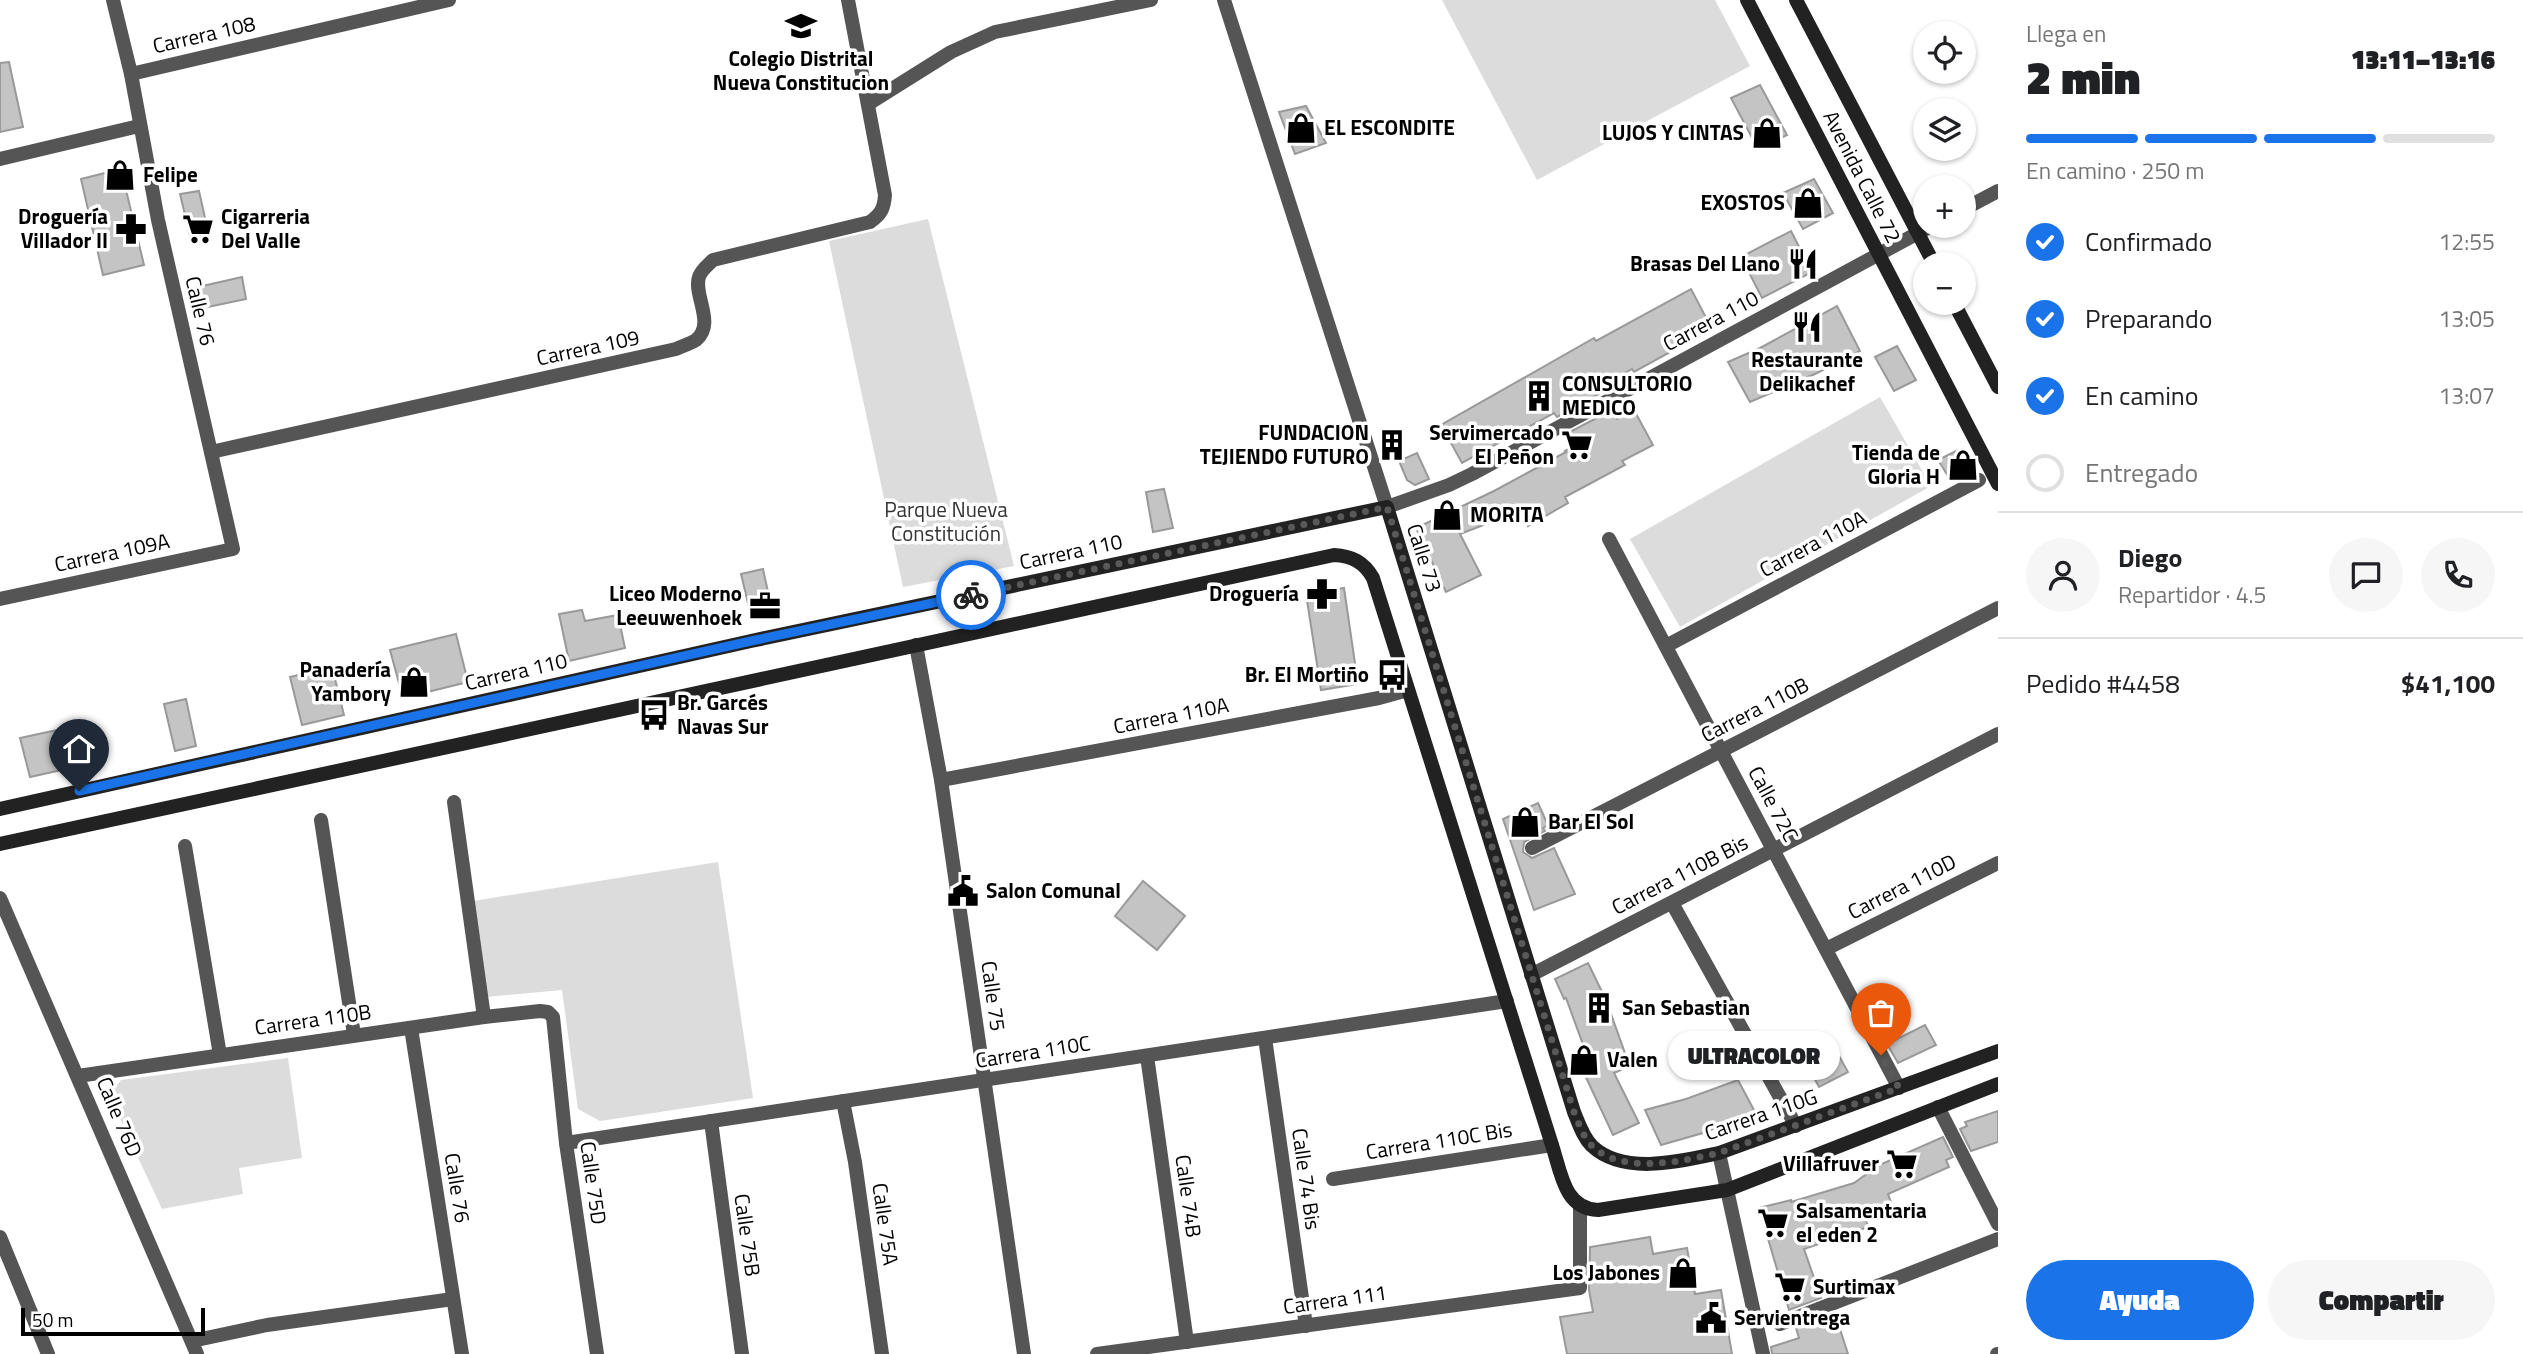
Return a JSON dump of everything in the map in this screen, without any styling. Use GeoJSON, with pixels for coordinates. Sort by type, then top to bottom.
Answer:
{"type":"FeatureCollection","features":[{"type":"Feature","properties":{"kind":"main road","name":"Avenida Calle 72"},"geometry":{"type":"LineString","coordinates":[[1747,0],[1998,484]]}},
{"type":"Feature","properties":{"kind":"main road","name":"Avenida Calle 72"},"geometry":{"type":"LineString","coordinates":[[1796,0],[1913,223]]}},
{"type":"Feature","properties":{"kind":"main road"},"geometry":{"type":"LineString","coordinates":[[1960,315],[1998,387]]}},
{"type":"Feature","properties":{"kind":"main road","name":"Carrera 110"},"geometry":{"type":"LineString","coordinates":[[0,809],[764,638],[1387,507]]}},
{"type":"Feature","properties":{"kind":"main road","name":"Calle 73"},"geometry":{"type":"LineString","coordinates":[[1387,507],[1581,1130]]}},
{"type":"Feature","properties":{"kind":"main road"},"geometry":{"type":"LineString","coordinates":[[0,844],[1334,555],[1354,558],[1369,570],[1373,578],[1568,1194],[1580,1206],[1598,1210],[1727,1189],[1998,1084]]}},
{"type":"Feature","properties":{"kind":"main road","name":"Carrera 110G"},"geometry":{"type":"LineString","coordinates":[[1581,1130],[1593,1146],[1606,1156],[1621,1160],[1660,1163],[1719,1153],[1998,1051]]}},
{"type":"Feature","properties":{"kind":"street","name":"Calle 76"},"geometry":{"type":"LineString","coordinates":[[113,0],[131,74],[161,233],[233,549]]}},
{"type":"Feature","properties":{"kind":"street","name":"Carrera 108"},"geometry":{"type":"LineString","coordinates":[[131,74],[449,0]]}},
{"type":"Feature","properties":{"kind":"street"},"geometry":{"type":"LineString","coordinates":[[848,0],[868,104],[951,52],[995,33],[1151,0]]}},
{"type":"Feature","properties":{"kind":"street","name":"Calle 73"},"geometry":{"type":"LineString","coordinates":[[1224,0],[1387,507]]}},
{"type":"Feature","properties":{"kind":"street","name":"Carrera 109"},"geometry":{"type":"LineString","coordinates":[[211,452],[676,349],[695,340],[702,333],[704,322],[698,278],[713,260],[870,222],[880,215],[885,195],[868,104]]}},
{"type":"Feature","properties":{"kind":"street"},"geometry":{"type":"LineString","coordinates":[[0,159],[139,125]]}},
{"type":"Feature","properties":{"kind":"street"},"geometry":{"type":"LineString","coordinates":[[1976,203],[1998,191]]}},
{"type":"Feature","properties":{"kind":"street","name":"Carrera 110"},"geometry":{"type":"LineString","coordinates":[[1387,507],[1472,474],[1913,236]]}},
{"type":"Feature","properties":{"kind":"street","name":"Carrera 110A"},"geometry":{"type":"LineString","coordinates":[[1666,646],[1979,480]]}},
{"type":"Feature","properties":{"kind":"street","name":"Calle 72C"},"geometry":{"type":"LineString","coordinates":[[1609,539],[1899,1088]]}},
{"type":"Feature","properties":{"kind":"street","name":"Carrera 109A"},"geometry":{"type":"LineString","coordinates":[[0,599],[233,549]]}},
{"type":"Feature","properties":{"kind":"street","name":"Carrera 110B"},"geometry":{"type":"LineString","coordinates":[[1532,848],[1998,608]]}},
{"type":"Feature","properties":{"kind":"street","name":"Calle 75"},"geometry":{"type":"LineString","coordinates":[[916,645],[941,780],[1024,1354]]}},
{"type":"Feature","properties":{"kind":"street","name":"Carrera 110A"},"geometry":{"type":"LineString","coordinates":[[941,780],[1379,698],[1408,690]]}},
{"type":"Feature","properties":{"kind":"street","name":"Carrera 110B Bis"},"geometry":{"type":"LineString","coordinates":[[1531,975],[1998,734]]}},
{"type":"Feature","properties":{"kind":"street"},"geometry":{"type":"LineString","coordinates":[[454,802],[484,1017]]}},
{"type":"Feature","properties":{"kind":"street"},"geometry":{"type":"LineString","coordinates":[[321,820],[354,1035]]}},
{"type":"Feature","properties":{"kind":"street"},"geometry":{"type":"LineString","coordinates":[[185,846],[220,1055]]}},
{"type":"Feature","properties":{"kind":"street","name":"Carrera 110D"},"geometry":{"type":"LineString","coordinates":[[1826,949],[1998,863]]}},
{"type":"Feature","properties":{"kind":"street","name":"Calle 76D"},"geometry":{"type":"LineString","coordinates":[[0,898],[195,1348]]}},
{"type":"Feature","properties":{"kind":"street"},"geometry":{"type":"LineString","coordinates":[[1672,903],[1797,1126]]}},
{"type":"Feature","properties":{"kind":"street","name":"Carrera 110C"},"geometry":{"type":"LineString","coordinates":[[566,1143],[1507,1001]]}},
{"type":"Feature","properties":{"kind":"street","name":"Carrera 110B"},"geometry":{"type":"LineString","coordinates":[[78,1076],[484,1017],[540,1011],[548,1012],[553,1017]]}},
{"type":"Feature","properties":{"kind":"street","name":"Calle 75D"},"geometry":{"type":"LineString","coordinates":[[553,1017],[566,1143],[597,1354]]}},
{"type":"Feature","properties":{"kind":"street","name":"Calle 76"},"geometry":{"type":"LineString","coordinates":[[411,1028],[462,1354]]}},
{"type":"Feature","properties":{"kind":"street","name":"Calle 74 Bis"},"geometry":{"type":"LineString","coordinates":[[1265,1038],[1306,1325]]}},
{"type":"Feature","properties":{"kind":"street","name":"Calle 74B"},"geometry":{"type":"LineString","coordinates":[[1147,1056],[1187,1342]]}},
{"type":"Feature","properties":{"kind":"street","name":"Calle 75A"},"geometry":{"type":"LineString","coordinates":[[843,1101],[855,1162],[882,1354]]}},
{"type":"Feature","properties":{"kind":"street"},"geometry":{"type":"LineString","coordinates":[[1938,1107],[1998,1224]]}},
{"type":"Feature","properties":{"kind":"street","name":"Calle 75B"},"geometry":{"type":"LineString","coordinates":[[711,1121],[742,1354]]}},
{"type":"Feature","properties":{"kind":"street","name":"Carrera 110C Bis"},"geometry":{"type":"LineString","coordinates":[[1333,1179],[1552,1145]]}},
{"type":"Feature","properties":{"kind":"street"},"geometry":{"type":"LineString","coordinates":[[1719,1153],[1763,1354]]}},
{"type":"Feature","properties":{"kind":"street","name":"Carrera 111"},"geometry":{"type":"LineString","coordinates":[[1097,1354],[1580,1288],[1580,1206]]}},
{"type":"Feature","properties":{"kind":"street"},"geometry":{"type":"LineString","coordinates":[[0,1237],[47,1354]]}},
{"type":"Feature","properties":{"kind":"street"},"geometry":{"type":"LineString","coordinates":[[1780,1324],[1998,1239]]}},
{"type":"Feature","properties":{"kind":"street"},"geometry":{"type":"LineString","coordinates":[[195,1348],[267,1325],[453,1299]]}},
{"type":"Feature","properties":{"kind":"green space"},"geometry":{"type":"Polygon","coordinates":[[[1442,0],[1715,0],[1750,66],[1537,180],[1442,0]]]}},
{"type":"Feature","properties":{"kind":"green space","name":"Parque Nueva Constitución"},"geometry":{"type":"Polygon","coordinates":[[[928,219],[1014,566],[903,587],[829,241],[928,219]]]}},
{"type":"Feature","properties":{"kind":"green space"},"geometry":{"type":"Polygon","coordinates":[[[1880,397],[1931,486],[1680,627],[1630,539],[1880,397]]]}},
{"type":"Feature","properties":{"kind":"green space"},"geometry":{"type":"Polygon","coordinates":[[[718,862],[753,1098],[600,1121],[578,1109],[562,990],[485,997],[473,901],[718,862]]]}},
{"type":"Feature","properties":{"kind":"green space"},"geometry":{"type":"Polygon","coordinates":[[[288,1058],[302,1158],[239,1168],[243,1194],[162,1209],[109,1095],[121,1080],[288,1058]]]}},
{"type":"Feature","properties":{"kind":"building"},"geometry":{"type":"Polygon","coordinates":[[[9,62],[23,127],[0,132],[0,63],[9,62]]]}},
{"type":"Feature","properties":{"kind":"building"},"geometry":{"type":"Polygon","coordinates":[[[1760,85],[1787,135],[1758,149],[1731,98],[1760,85]]]}},
{"type":"Feature","properties":{"kind":"building","name":"EL ESCONDITE"},"geometry":{"type":"Polygon","coordinates":[[[1306,106],[1326,143],[1295,154],[1279,112],[1306,106]]]}},
{"type":"Feature","properties":{"kind":"building"},"geometry":{"type":"Polygon","coordinates":[[[121,169],[144,265],[103,275],[81,179],[121,169]]]}},
{"type":"Feature","properties":{"kind":"building","name":"EXOSTOS"},"geometry":{"type":"Polygon","coordinates":[[[1814,179],[1833,213],[1803,229],[1783,193],[1814,179]]]}},
{"type":"Feature","properties":{"kind":"building"},"geometry":{"type":"Polygon","coordinates":[[[199,191],[210,240],[192,244],[180,194],[199,191]]]}},
{"type":"Feature","properties":{"kind":"building"},"geometry":{"type":"Polygon","coordinates":[[[1791,231],[1812,272],[1762,298],[1741,257],[1791,231]]]}},
{"type":"Feature","properties":{"kind":"building"},"geometry":{"type":"Polygon","coordinates":[[[242,277],[246,299],[203,308],[198,287],[242,277]]]}},
{"type":"Feature","properties":{"kind":"building"},"geometry":{"type":"Polygon","coordinates":[[[1691,289],[1712,329],[1634,372],[1632,369],[1600,387],[1599,394],[1557,417],[1554,413],[1462,463],[1441,425],[1594,338],[1596,341],[1691,289]]]}},
{"type":"Feature","properties":{"kind":"building"},"geometry":{"type":"Polygon","coordinates":[[[1837,306],[1860,351],[1750,402],[1728,362],[1760,348],[1837,306]]]}},
{"type":"Feature","properties":{"kind":"building"},"geometry":{"type":"Polygon","coordinates":[[[1897,346],[1916,380],[1894,391],[1875,357],[1897,346]]]}},
{"type":"Feature","properties":{"kind":"building"},"geometry":{"type":"Polygon","coordinates":[[[1634,410],[1653,445],[1622,461],[1625,465],[1565,497],[1568,503],[1528,526],[1520,511],[1460,534],[1481,575],[1446,592],[1416,528],[1494,491],[1566,452],[1573,446],[1566,434],[1608,412],[1610,415],[1614,413],[1617,419],[1634,410]]]}},
{"type":"Feature","properties":{"kind":"building"},"geometry":{"type":"Polygon","coordinates":[[[1958,450],[1970,471],[1951,481],[1938,460],[1958,450]]]}},
{"type":"Feature","properties":{"kind":"building"},"geometry":{"type":"Polygon","coordinates":[[[1417,453],[1429,479],[1415,485],[1407,480],[1399,461],[1417,453]]]}},
{"type":"Feature","properties":{"kind":"building"},"geometry":{"type":"Polygon","coordinates":[[[1164,489],[1173,528],[1153,532],[1146,492],[1164,489]]]}},
{"type":"Feature","properties":{"kind":"building"},"geometry":{"type":"Polygon","coordinates":[[[763,569],[773,615],[752,620],[741,574],[763,569]]]}},
{"type":"Feature","properties":{"kind":"building"},"geometry":{"type":"Polygon","coordinates":[[[1344,588],[1358,684],[1321,690],[1306,594],[1344,588]]]}},
{"type":"Feature","properties":{"kind":"building"},"geometry":{"type":"Polygon","coordinates":[[[582,610],[585,621],[618,615],[625,648],[569,661],[559,614],[582,610]]]}},
{"type":"Feature","properties":{"kind":"building"},"geometry":{"type":"Polygon","coordinates":[[[456,634],[468,682],[403,698],[390,650],[456,634]]]}},
{"type":"Feature","properties":{"kind":"building"},"geometry":{"type":"Polygon","coordinates":[[[332,667],[344,715],[302,725],[290,677],[332,667]]]}},
{"type":"Feature","properties":{"kind":"building"},"geometry":{"type":"Polygon","coordinates":[[[186,699],[196,746],[175,751],[164,704],[186,699]]]}},
{"type":"Feature","properties":{"kind":"building"},"geometry":{"type":"Polygon","coordinates":[[[85,724],[95,768],[76,772],[75,767],[30,777],[20,738],[85,724]]]}},
{"type":"Feature","properties":{"kind":"building"},"geometry":{"type":"Polygon","coordinates":[[[1538,803],[1548,825],[1543,828],[1545,831],[1524,842],[1523,852],[1532,858],[1554,848],[1575,894],[1534,910],[1503,819],[1538,803]]]}},
{"type":"Feature","properties":{"kind":"building"},"geometry":{"type":"Polygon","coordinates":[[[1143,881],[1185,916],[1157,950],[1115,916],[1143,881]]]}},
{"type":"Feature","properties":{"kind":"building"},"geometry":{"type":"Polygon","coordinates":[[[1588,963],[1606,1000],[1626,1056],[1618,1059],[1621,1070],[1614,1073],[1639,1123],[1613,1135],[1576,1053],[1585,1050],[1566,998],[1564,999],[1555,979],[1588,963]]]}},
{"type":"Feature","properties":{"kind":"building"},"geometry":{"type":"Polygon","coordinates":[[[1925,1025],[1936,1045],[1898,1063],[1887,1044],[1925,1025]]]}},
{"type":"Feature","properties":{"kind":"building"},"geometry":{"type":"Polygon","coordinates":[[[1828,1036],[1848,1072],[1819,1087],[1800,1052],[1828,1036]]]}},
{"type":"Feature","properties":{"kind":"building"},"geometry":{"type":"Polygon","coordinates":[[[1738,1080],[1755,1112],[1703,1133],[1661,1145],[1645,1110],[1686,1099],[1738,1080]]]}},
{"type":"Feature","properties":{"kind":"building"},"geometry":{"type":"Polygon","coordinates":[[[1998,1111],[1998,1142],[1971,1151],[1960,1129],[1967,1126],[1965,1122],[1998,1111]]]}},
{"type":"Feature","properties":{"kind":"building"},"geometry":{"type":"Polygon","coordinates":[[[1943,1137],[1953,1157],[1946,1160],[1949,1167],[1888,1194],[1891,1202],[1864,1212],[1868,1227],[1804,1249],[1821,1298],[1789,1310],[1759,1208],[1791,1202],[1854,1183],[1879,1165],[1943,1137]]]}},
{"type":"Feature","properties":{"kind":"building"},"geometry":{"type":"Polygon","coordinates":[[[1650,1237],[1653,1254],[1687,1248],[1695,1294],[1721,1290],[1732,1354],[1567,1354],[1560,1317],[1593,1312],[1589,1290],[1590,1247],[1650,1237]]]}},
{"type":"Feature","properties":{"kind":"building"},"geometry":{"type":"Polygon","coordinates":[[[1827,1316],[1832,1328],[1839,1326],[1848,1354],[1772,1354],[1771,1347],[1799,1338],[1796,1328],[1827,1316]]]}},
{"type":"Feature","properties":{"kind":"way so far"},"geometry":{"type":"LineString","coordinates":[[971,595],[1387,507],[1574,1112],[1581,1130],[1593,1146],[1606,1156],[1640,1163],[1660,1163],[1719,1153],[1899,1088],[1881,1055]]}},
{"type":"Feature","properties":{"kind":"place","name":"Colegio Distrital Nueva Constitucion"},"geometry":{"type":"Point","coordinates":[801,26]}},
{"type":"Feature","properties":{"kind":"place","name":"EL ESCONDITE"},"geometry":{"type":"Point","coordinates":[1301,128]}},
{"type":"Feature","properties":{"kind":"place","name":"LUJOS Y CINTAS"},"geometry":{"type":"Point","coordinates":[1767,133]}},
{"type":"Feature","properties":{"kind":"place","name":"Felipe"},"geometry":{"type":"Point","coordinates":[120,175]}},
{"type":"Feature","properties":{"kind":"place","name":"EXOSTOS"},"geometry":{"type":"Point","coordinates":[1808,203]}},
{"type":"Feature","properties":{"kind":"place","name":"Droguería Villador II"},"geometry":{"type":"Point","coordinates":[131,229]}},
{"type":"Feature","properties":{"kind":"place","name":"Cigarreria Del Valle"},"geometry":{"type":"Point","coordinates":[198,229]}},
{"type":"Feature","properties":{"kind":"place","name":"Brasas Del Llano"},"geometry":{"type":"Point","coordinates":[1803,264]}},
{"type":"Feature","properties":{"kind":"place","name":"Restaurante Delikachef"},"geometry":{"type":"Point","coordinates":[1807,327]}},
{"type":"Feature","properties":{"kind":"place","name":"CONSULTORIO MEDICO"},"geometry":{"type":"Point","coordinates":[1539,396]}},
{"type":"Feature","properties":{"kind":"place","name":"FUNDACION TEJIENDO FUTURO"},"geometry":{"type":"Point","coordinates":[1392,445]}},
{"type":"Feature","properties":{"kind":"place","name":"Servimercado El Peñon"},"geometry":{"type":"Point","coordinates":[1577,445]}},
{"type":"Feature","properties":{"kind":"place","name":"Tienda de Gloria H"},"geometry":{"type":"Point","coordinates":[1963,465]}},
{"type":"Feature","properties":{"kind":"place","name":"MORITA"},"geometry":{"type":"Point","coordinates":[1447,515]}},
{"type":"Feature","properties":{"kind":"place","name":"Droguería"},"geometry":{"type":"Point","coordinates":[1322,594]}},
{"type":"Feature","properties":{"kind":"place","name":"Liceo Moderno Leeuwenhoek"},"geometry":{"type":"Point","coordinates":[765,606]}},
{"type":"Feature","properties":{"kind":"place","name":"Br. El Mortiño"},"geometry":{"type":"Point","coordinates":[1392,675]}},
{"type":"Feature","properties":{"kind":"place","name":"Panadería Yambory"},"geometry":{"type":"Point","coordinates":[414,682]}},
{"type":"Feature","properties":{"kind":"place","name":"Br. Garcés Navas Sur"},"geometry":{"type":"Point","coordinates":[654,715]}},
{"type":"Feature","properties":{"kind":"place","name":"Bar El Sol"},"geometry":{"type":"Point","coordinates":[1525,822]}},
{"type":"Feature","properties":{"kind":"place","name":"Salon Comunal"},"geometry":{"type":"Point","coordinates":[963,891]}},
{"type":"Feature","properties":{"kind":"place","name":"San Sebastian"},"geometry":{"type":"Point","coordinates":[1599,1008]}},
{"type":"Feature","properties":{"kind":"place","name":"ULTRACOLOR"},"geometry":{"type":"Point","coordinates":[1881,1055]}},
{"type":"Feature","properties":{"kind":"place","name":"Valen"},"geometry":{"type":"Point","coordinates":[1584,1060]}},
{"type":"Feature","properties":{"kind":"place","name":"Villafruver"},"geometry":{"type":"Point","coordinates":[1902,1164]}},
{"type":"Feature","properties":{"kind":"place","name":"Salsamentaria el eden 2"},"geometry":{"type":"Point","coordinates":[1773,1223]}},
{"type":"Feature","properties":{"kind":"place","name":"Los Jabones"},"geometry":{"type":"Point","coordinates":[1683,1273]}},
{"type":"Feature","properties":{"kind":"place","name":"Surtimax"},"geometry":{"type":"Point","coordinates":[1790,1287]}},
{"type":"Feature","properties":{"kind":"place","name":"Servientrega"},"geometry":{"type":"Point","coordinates":[1711,1318]}},
{"type":"Feature","properties":{"kind":"route"},"geometry":{"type":"LineString","coordinates":[[79,791],[751,641],[971,595]]}}]}
